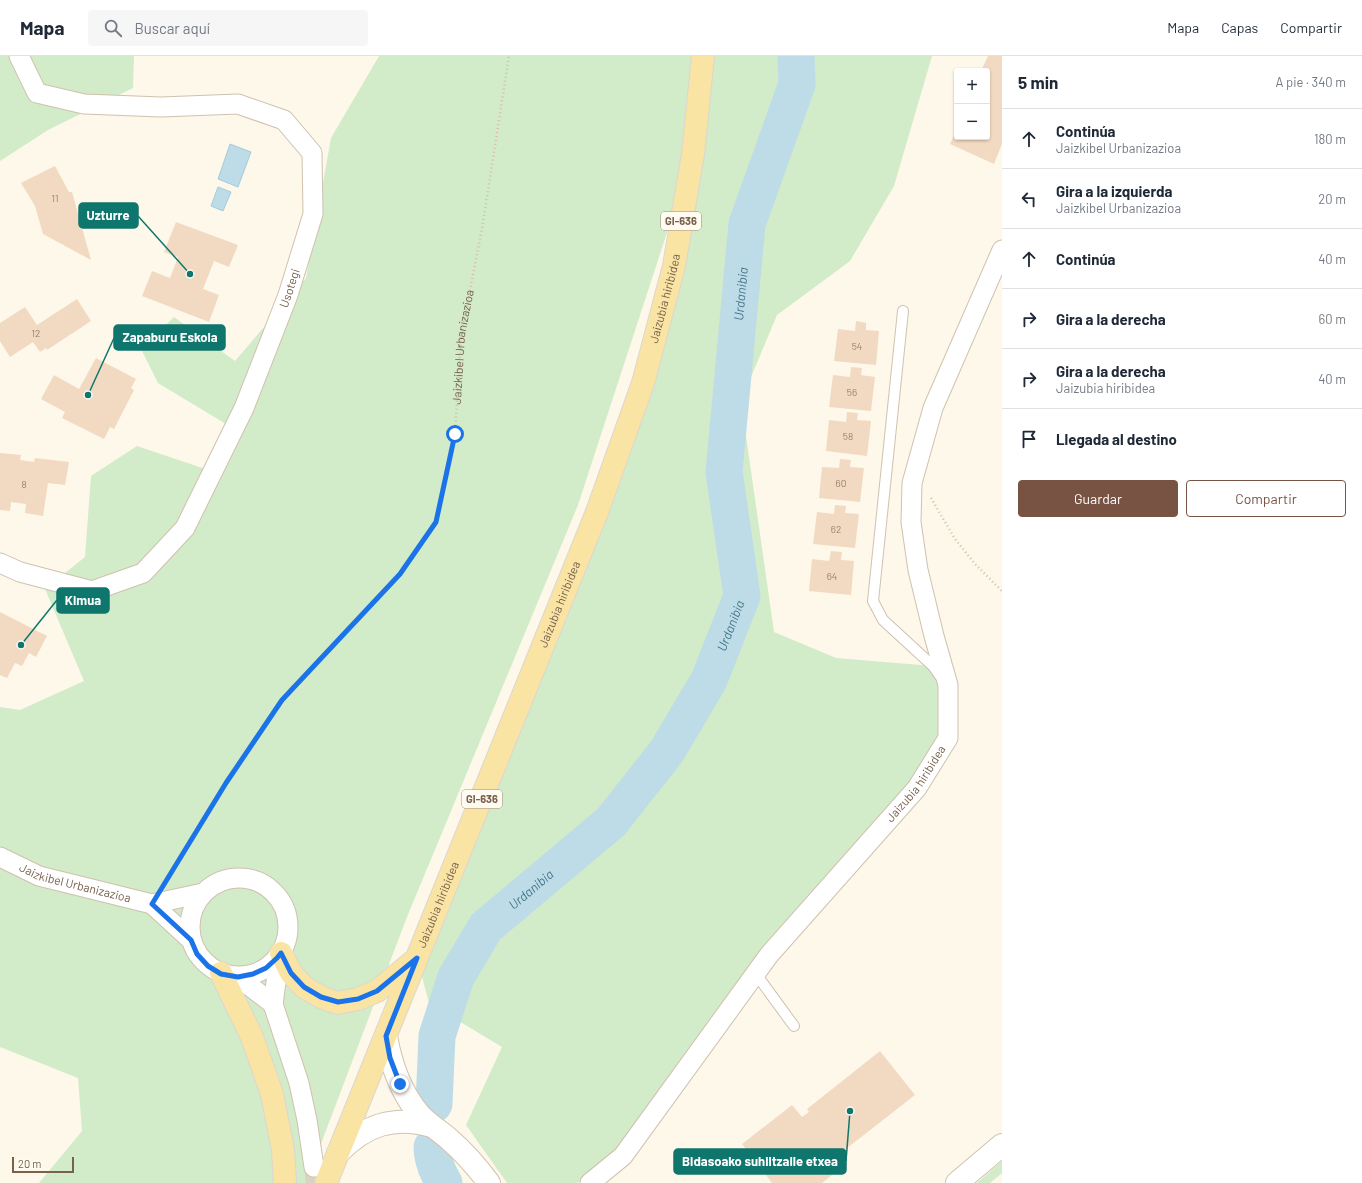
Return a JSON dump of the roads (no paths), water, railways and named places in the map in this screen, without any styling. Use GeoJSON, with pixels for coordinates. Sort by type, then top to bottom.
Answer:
{"type":"FeatureCollection","features":[{"type":"Feature","properties":{"kind":"main road","name":"Jaizubia hiribidea"},"geometry":{"type":"LineString","coordinates":[[386,1036],[598,512],[643,383],[674,266],[693,154],[703,56]]}},
{"type":"Feature","properties":{"kind":"main road"},"geometry":{"type":"LineString","coordinates":[[279,956],[291,973],[304,987],[321,997],[338,1002],[358,999],[377,991],[417,958]]}},
{"type":"Feature","properties":{"kind":"main road"},"geometry":{"type":"LineString","coordinates":[[230,975],[272,1094],[283,1150],[285,1183]]}},
{"type":"Feature","properties":{"kind":"main road"},"geometry":{"type":"LineString","coordinates":[[386,1036],[390,1058],[400,1084],[416,1109],[432,1126],[476,1165],[489,1183]]}},
{"type":"Feature","properties":{"kind":"main road","name":"GI-636"},"geometry":{"type":"LineString","coordinates":[[320,1175],[338,1153],[386,1036]]}},
{"type":"Feature","properties":{"kind":"main road"},"geometry":{"type":"LineString","coordinates":[[338,1153],[358,1135],[370,1128],[383,1124],[408,1121],[432,1126]]}},
{"type":"Feature","properties":{"kind":"main road"},"geometry":{"type":"LineString","coordinates":[[957,1183],[1002,1145]]}},
{"type":"Feature","properties":{"kind":"street","name":"Usotegi"},"geometry":{"type":"LineString","coordinates":[[0,563],[20,572],[92,591],[143,573],[185,528],[244,408],[288,295],[313,214],[312,154],[284,120],[238,104],[161,107],[84,104],[37,92],[19,56]]}},
{"type":"Feature","properties":{"kind":"street","name":"Jaizubia hiribidea"},"geometry":{"type":"LineString","coordinates":[[590,1183],[623,1156],[769,955],[917,788],[948,738],[948,685],[934,636],[917,563],[911,522],[912,482],[933,408],[1002,250]]}},
{"type":"Feature","properties":{"kind":"street","name":"Jaizkibel Urbanizazioa"},"geometry":{"type":"LineString","coordinates":[[0,857],[39,876],[152,904],[203,893]]}},
{"type":"Feature","properties":{"kind":"street"},"geometry":{"type":"LineString","coordinates":[[272,1004],[230,975],[208,966],[197,954],[191,940],[190,923],[194,907],[203,893],[218,882],[236,878],[255,881],[270,889],[282,904],[288,920],[287,937],[279,956],[272,1004],[298,1083],[320,1175]]}},
{"type":"Feature","properties":{"kind":"street","name":"Jaizkibel Urbanizazioa"},"geometry":{"type":"LineString","coordinates":[[152,904],[191,940]]}},
{"type":"Feature","properties":{"kind":"street"},"geometry":{"type":"LineString","coordinates":[[230,975],[253,974],[266,968],[279,956]]}},
{"type":"Feature","properties":{"kind":"lane"},"geometry":{"type":"LineString","coordinates":[[902,311],[873,601],[884,620],[933,666],[948,685]]}},
{"type":"Feature","properties":{"kind":"lane"},"geometry":{"type":"LineString","coordinates":[[756,974],[794,1026]]}},
{"type":"Feature","properties":{"kind":"water"},"geometry":{"type":"Polygon","coordinates":[[[230,144],[251,152],[238,187],[218,179],[230,144]]]}},
{"type":"Feature","properties":{"kind":"water"},"geometry":{"type":"Polygon","coordinates":[[[218,187],[231,192],[223,211],[211,206],[218,187]]]}},
{"type":"Feature","properties":{"kind":"waterway","name":"Urdanibia"},"geometry":{"type":"LineString","coordinates":[[434,1104],[437,1036],[456,977],[486,927],[611,822],[667,751],[709,680],[742,596],[724,472],[747,224],[797,84],[796,56]]}},
{"type":"Feature","properties":{"kind":"waterway","name":"Urdanibia"},"geometry":{"type":"LineString","coordinates":[[432,1147],[436,1166],[444,1183]]}},
{"type":"Feature","properties":{"kind":"tunnel"},"geometry":{"type":"LineString","coordinates":[[314,1167],[315,1183]]}},
{"type":"Feature","properties":{"kind":"place","name":"Uzturre"},"geometry":{"type":"Point","coordinates":[190,274]}},
{"type":"Feature","properties":{"kind":"place","name":"Zapaburu Eskola"},"geometry":{"type":"Point","coordinates":[88,395]}},
{"type":"Feature","properties":{"kind":"place","name":"Kimua"},"geometry":{"type":"Point","coordinates":[21,645]}},
{"type":"Feature","properties":{"kind":"place","name":"Bidasoako suhiltzaile etxea"},"geometry":{"type":"Point","coordinates":[850,1111]}}]}
